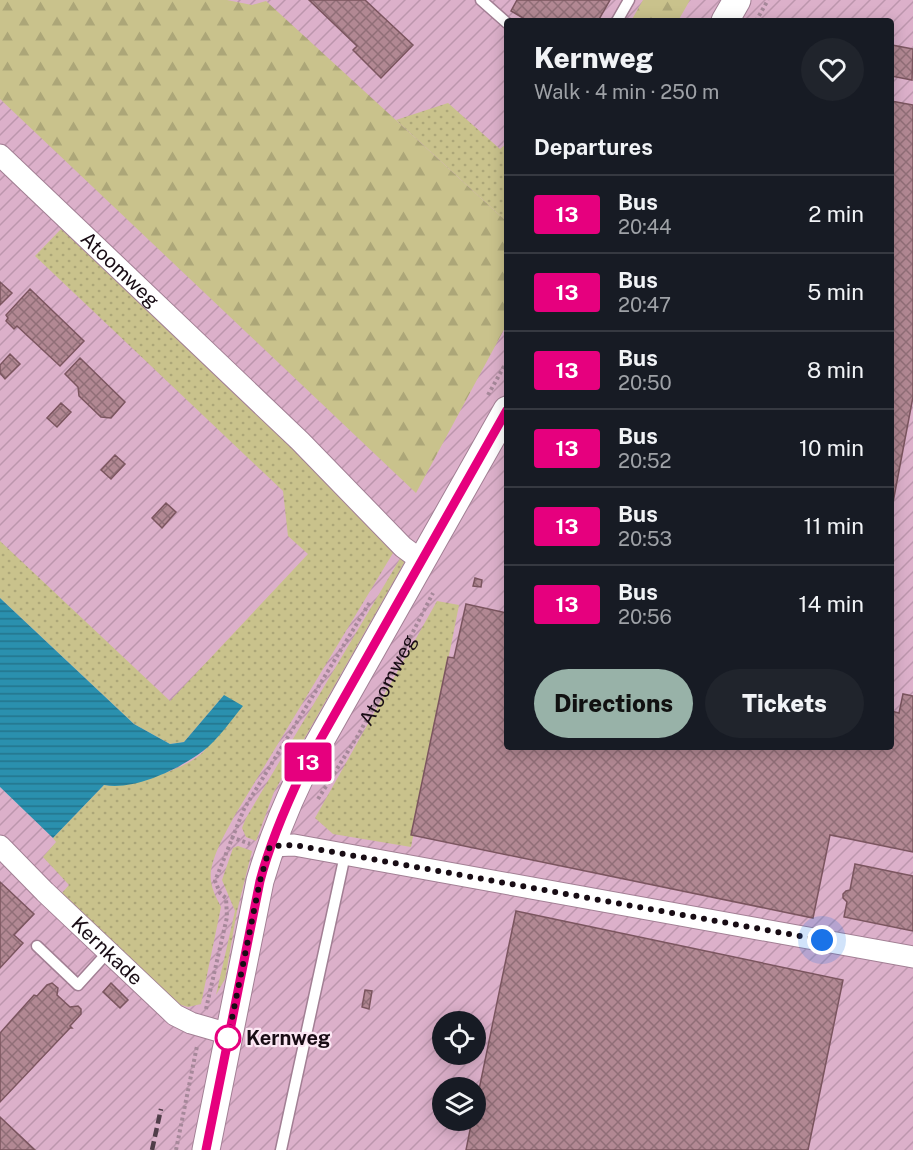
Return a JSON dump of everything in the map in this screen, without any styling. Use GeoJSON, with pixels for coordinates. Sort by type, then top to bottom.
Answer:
{"type":"FeatureCollection","features":[{"type":"Feature","properties":{"kind":"street"},"geometry":{"type":"LineString","coordinates":[[727,18],[737,0]]}},
{"type":"Feature","properties":{"kind":"street","name":"Atoomweg"},"geometry":{"type":"LineString","coordinates":[[0,156],[300,441],[402,547],[422,561]]}},
{"type":"Feature","properties":{"kind":"street","name":"Atoomweg"},"geometry":{"type":"LineString","coordinates":[[206,1150],[260,881],[284,808],[302,772],[504,415]]}},
{"type":"Feature","properties":{"kind":"street"},"geometry":{"type":"LineString","coordinates":[[270,846],[294,845],[913,957]]}},
{"type":"Feature","properties":{"kind":"street","name":"Kernkade"},"geometry":{"type":"LineString","coordinates":[[0,846],[45,892],[175,1015],[191,1023],[229,1034]]}},
{"type":"Feature","properties":{"kind":"lane"},"geometry":{"type":"LineString","coordinates":[[481,0],[504,20]]}},
{"type":"Feature","properties":{"kind":"lane"},"geometry":{"type":"LineString","coordinates":[[619,18],[629,0]]}},
{"type":"Feature","properties":{"kind":"lane"},"geometry":{"type":"LineString","coordinates":[[281,1150],[345,855]]}},
{"type":"Feature","properties":{"kind":"lane"},"geometry":{"type":"LineString","coordinates":[[37,946],[78,985],[108,952]]}},
{"type":"Feature","properties":{"kind":"path"},"geometry":{"type":"LineString","coordinates":[[758,18],[768,0]]}},
{"type":"Feature","properties":{"kind":"path","name":"Atoomweg"},"geometry":{"type":"LineString","coordinates":[[316,801],[380,696],[436,587]]}},
{"type":"Feature","properties":{"kind":"shaded area"},"geometry":{"type":"Polygon","coordinates":[[[0,0],[913,0],[913,1150],[0,1150],[0,787],[54,838],[184,742],[0,598],[0,0]]]}},
{"type":"Feature","properties":{"kind":"green space"},"geometry":{"type":"Polygon","coordinates":[[[0,0],[227,0],[252,5],[266,1],[504,219],[504,330],[416,493],[0,99],[0,0]]]}},
{"type":"Feature","properties":{"kind":"green space"},"geometry":{"type":"Polygon","coordinates":[[[643,0],[690,0],[680,18],[633,18],[643,0]]]}},
{"type":"Feature","properties":{"kind":"green space"},"geometry":{"type":"Polygon","coordinates":[[[448,103],[500,149],[504,146],[504,219],[396,120],[448,103]]]}},
{"type":"Feature","properties":{"kind":"green space"},"geometry":{"type":"Polygon","coordinates":[[[61,229],[396,548],[218,847],[212,865],[211,881],[221,907],[201,1004],[188,1007],[178,1004],[61,894],[69,885],[43,857],[56,842],[53,838],[104,785],[127,784],[159,775],[200,755],[209,742],[224,695],[184,742],[170,744],[134,724],[0,598],[0,541],[170,701],[308,554],[288,536],[283,491],[35,256],[61,229]]]}},
{"type":"Feature","properties":{"kind":"green space"},"geometry":{"type":"Polygon","coordinates":[[[404,552],[408,556],[274,792],[256,841],[246,837],[242,828],[246,818],[404,552]]]}},
{"type":"Feature","properties":{"kind":"green space"},"geometry":{"type":"Polygon","coordinates":[[[437,601],[459,605],[411,847],[333,834],[315,818],[437,601]]]}},
{"type":"Feature","properties":{"kind":"green space"},"geometry":{"type":"Polygon","coordinates":[[[238,846],[252,851],[237,911],[225,979],[216,995],[235,911],[222,880],[233,848],[238,846]]]}},
{"type":"Feature","properties":{"kind":"water"},"geometry":{"type":"Polygon","coordinates":[[[0,598],[134,724],[170,744],[184,742],[224,695],[243,706],[209,746],[182,765],[142,782],[129,785],[104,785],[53,838],[0,787],[0,598]]]}},
{"type":"Feature","properties":{"kind":"building"},"geometry":{"type":"Polygon","coordinates":[[[309,0],[365,0],[413,45],[381,78],[353,50],[357,46],[309,0]]]}},
{"type":"Feature","properties":{"kind":"building"},"geometry":{"type":"Polygon","coordinates":[[[517,0],[610,0],[600,18],[523,18],[511,11],[517,0]]]}},
{"type":"Feature","properties":{"kind":"building"},"geometry":{"type":"Polygon","coordinates":[[[894,45],[913,49],[912,80],[894,77],[894,45]]]}},
{"type":"Feature","properties":{"kind":"building"},"geometry":{"type":"Polygon","coordinates":[[[894,102],[913,105],[913,397],[894,497],[894,102]]]}},
{"type":"Feature","properties":{"kind":"building"},"geometry":{"type":"Polygon","coordinates":[[[0,282],[12,293],[0,305],[0,282]]]}},
{"type":"Feature","properties":{"kind":"building"},"geometry":{"type":"Polygon","coordinates":[[[30,289],[84,341],[60,366],[17,326],[14,329],[6,321],[8,318],[6,315],[30,289]]]}},
{"type":"Feature","properties":{"kind":"building"},"geometry":{"type":"Polygon","coordinates":[[[10,354],[20,364],[5,379],[0,373],[0,365],[10,354]]]}},
{"type":"Feature","properties":{"kind":"building"},"geometry":{"type":"Polygon","coordinates":[[[80,358],[125,402],[111,418],[101,417],[79,396],[78,387],[65,374],[80,358]]]}},
{"type":"Feature","properties":{"kind":"building"},"geometry":{"type":"Polygon","coordinates":[[[61,403],[71,412],[57,427],[47,418],[61,403]]]}},
{"type":"Feature","properties":{"kind":"building"},"geometry":{"type":"Polygon","coordinates":[[[115,455],[125,464],[111,479],[101,470],[115,455]]]}},
{"type":"Feature","properties":{"kind":"building"},"geometry":{"type":"Polygon","coordinates":[[[166,503],[176,512],[162,528],[152,518],[166,503]]]}},
{"type":"Feature","properties":{"kind":"building"},"geometry":{"type":"Polygon","coordinates":[[[475,578],[482,580],[481,587],[473,586],[475,578]]]}},
{"type":"Feature","properties":{"kind":"building"},"geometry":{"type":"Polygon","coordinates":[[[466,604],[504,612],[504,750],[894,750],[894,712],[899,713],[903,694],[913,696],[913,852],[830,835],[813,918],[411,835],[448,657],[454,658],[466,604]]]}},
{"type":"Feature","properties":{"kind":"building"},"geometry":{"type":"Polygon","coordinates":[[[855,864],[913,876],[913,931],[844,917],[847,902],[843,894],[850,890],[855,864]]]}},
{"type":"Feature","properties":{"kind":"building"},"geometry":{"type":"Polygon","coordinates":[[[0,882],[34,914],[14,935],[23,943],[0,968],[0,882]]]}},
{"type":"Feature","properties":{"kind":"building"},"geometry":{"type":"Polygon","coordinates":[[[516,911],[843,980],[808,1150],[466,1150],[470,1131],[486,1131],[486,1077],[482,1077],[486,1065],[516,911]]]}},
{"type":"Feature","properties":{"kind":"building"},"geometry":{"type":"Polygon","coordinates":[[[52,983],[58,988],[57,995],[70,1007],[78,1006],[81,1014],[70,1026],[72,1028],[0,1102],[0,1033],[34,995],[37,996],[52,983]]]}},
{"type":"Feature","properties":{"kind":"building"},"geometry":{"type":"Polygon","coordinates":[[[111,983],[128,1000],[120,1008],[103,992],[111,983]]]}},
{"type":"Feature","properties":{"kind":"building"},"geometry":{"type":"Polygon","coordinates":[[[365,990],[372,991],[369,1009],[362,1007],[365,990]]]}},
{"type":"Feature","properties":{"kind":"building"},"geometry":{"type":"Polygon","coordinates":[[[0,1117],[35,1150],[0,1150],[0,1117]]]}},
{"type":"Feature","properties":{"kind":"railway"},"geometry":{"type":"LineString","coordinates":[[152,1150],[161,1109]]}},
{"type":"Feature","properties":{"kind":"bus line","name":"13"},"geometry":{"type":"LineString","coordinates":[[206,1150],[260,881],[284,808],[302,772],[504,415]]}},
{"type":"Feature","properties":{"kind":"place","name":"Kernweg"},"geometry":{"type":"Point","coordinates":[228,1038]}},
{"type":"Feature","properties":{"kind":"route"},"geometry":{"type":"LineString","coordinates":[[228,1038],[260,881],[270,846],[294,845],[822,940]]}}]}
